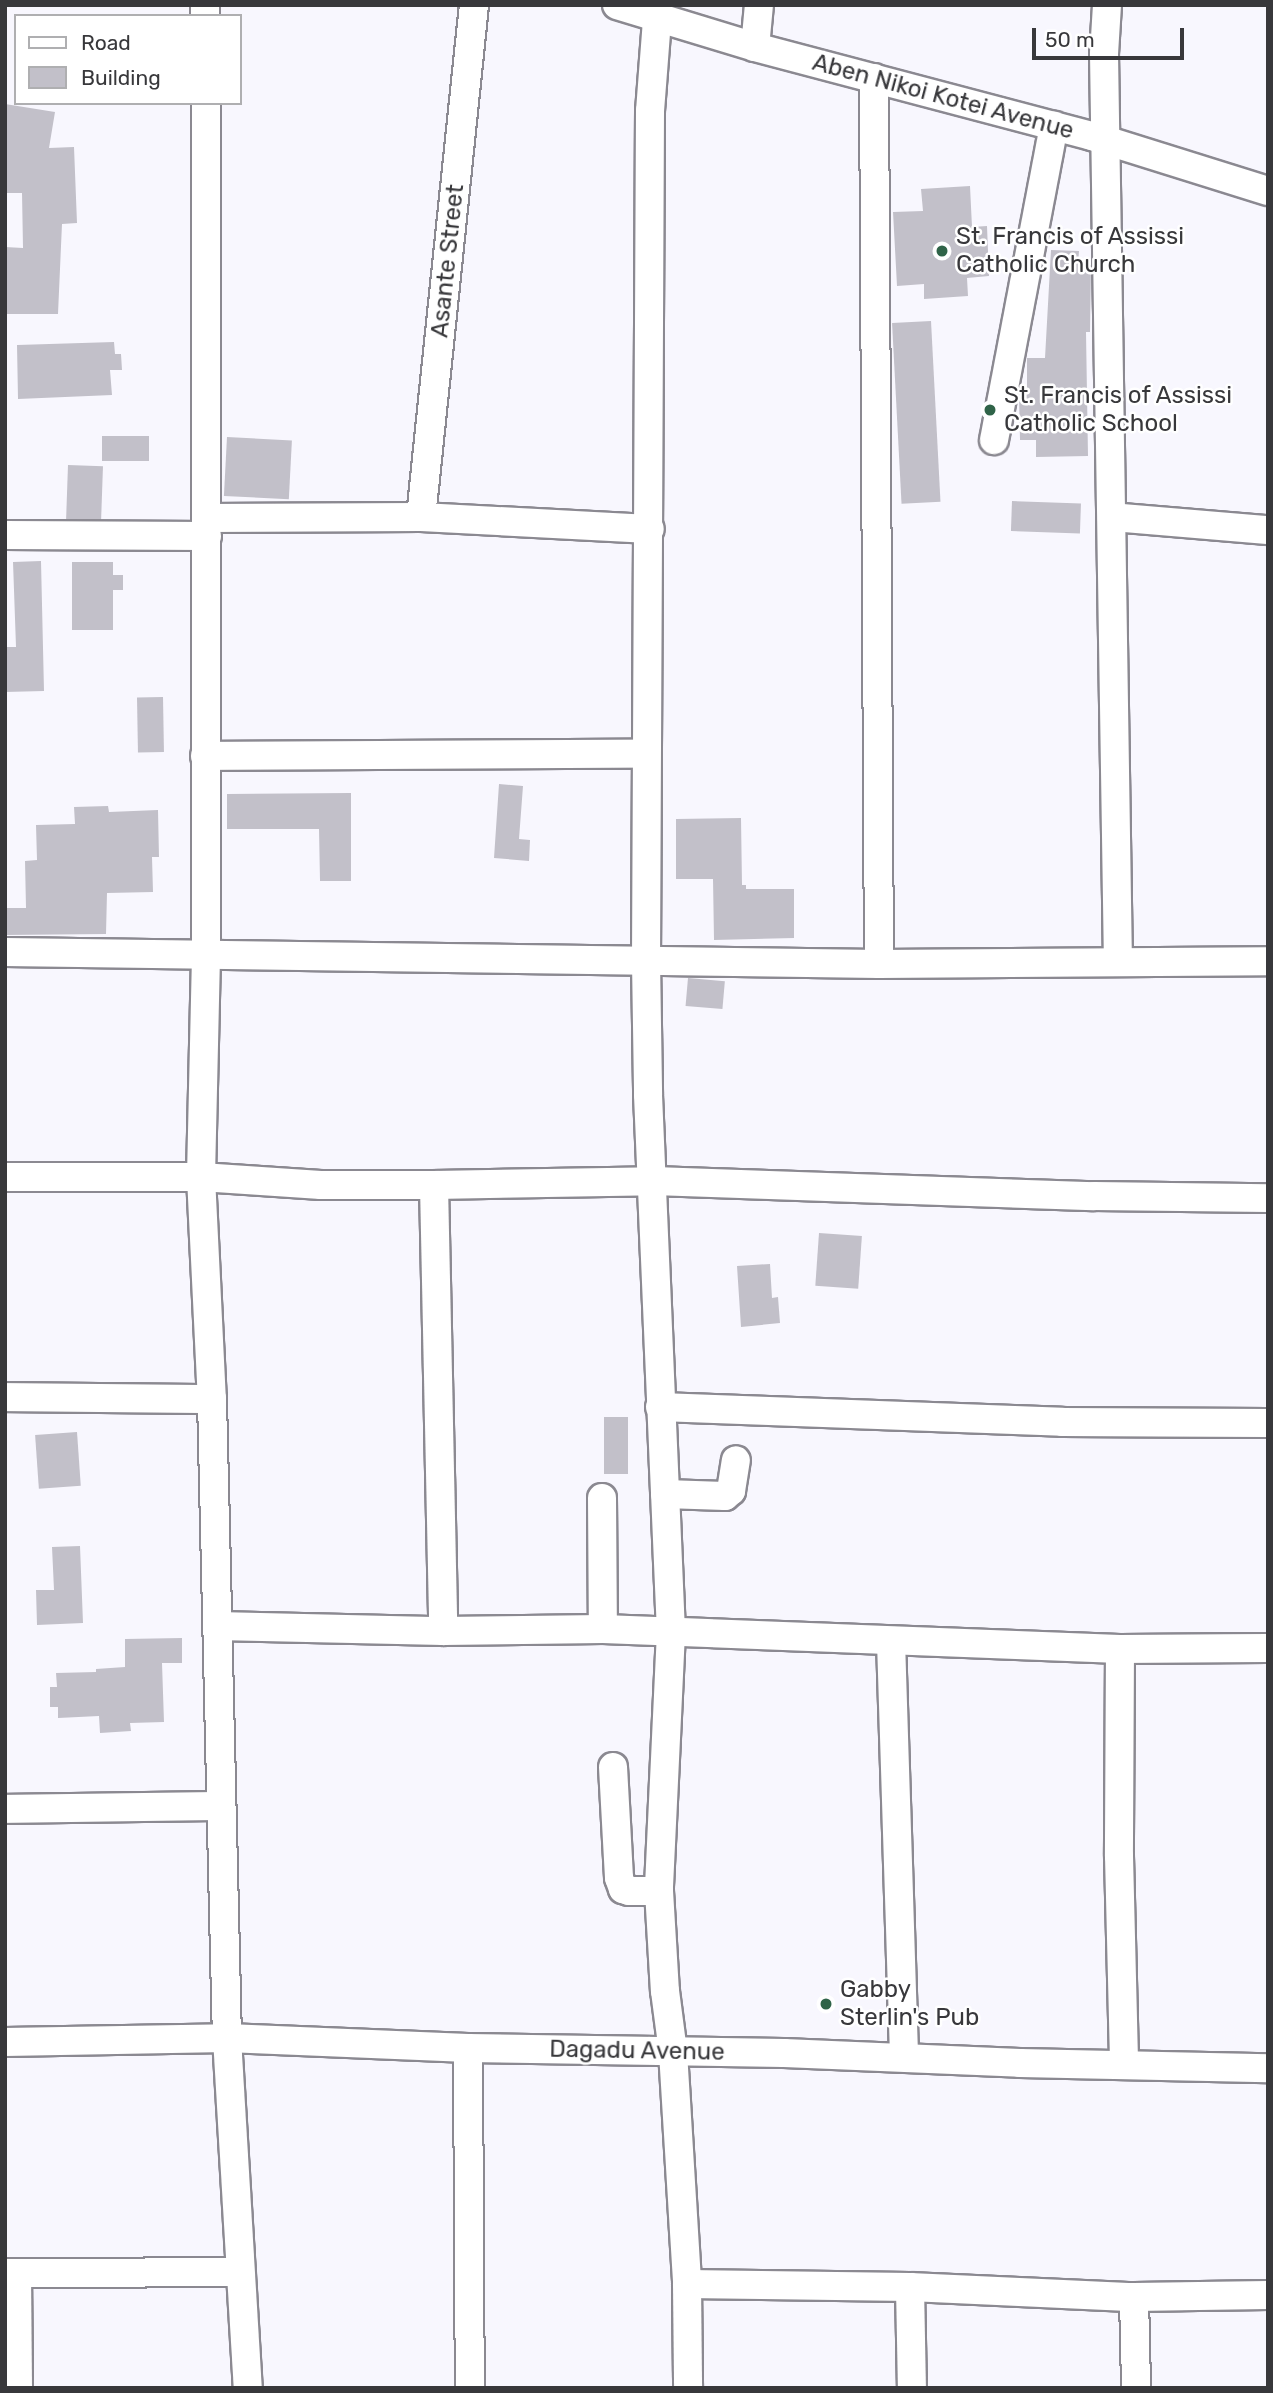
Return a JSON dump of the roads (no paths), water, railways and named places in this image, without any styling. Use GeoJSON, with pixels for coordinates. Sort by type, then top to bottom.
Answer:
{"type":"FeatureCollection","features":[{"type":"Feature","properties":{"kind":"street","name":"Asante Street"},"geometry":{"type":"LineString","coordinates":[[421,517],[474,5]]}},
{"type":"Feature","properties":{"kind":"street","name":"Aben Nikoi Kotei Avenue"},"geometry":{"type":"LineString","coordinates":[[617,5],[657,20],[1054,126],[1268,191]]}},
{"type":"Feature","properties":{"kind":"street"},"geometry":{"type":"LineString","coordinates":[[755,47],[759,5]]}},
{"type":"Feature","properties":{"kind":"street"},"geometry":{"type":"LineString","coordinates":[[1107,5],[1104,54],[1108,142],[1118,962]]}},
{"type":"Feature","properties":{"kind":"street"},"geometry":{"type":"LineString","coordinates":[[657,20],[650,111],[646,961],[648,1096],[654,1181],[660,1407],[671,1632],[659,1891],[665,1992],[673,2052],[687,2284],[688,2388]]}},
{"type":"Feature","properties":{"kind":"street"},"geometry":{"type":"LineString","coordinates":[[874,78],[879,964]]}},
{"type":"Feature","properties":{"kind":"street"},"geometry":{"type":"LineString","coordinates":[[206,105],[206,956],[201,1178],[212,1399],[227,2038],[238,2272],[248,2388]]}},
{"type":"Feature","properties":{"kind":"street"},"geometry":{"type":"LineString","coordinates":[[994,440],[1054,126]]}},
{"type":"Feature","properties":{"kind":"street"},"geometry":{"type":"LineString","coordinates":[[5,535],[421,517],[650,529]]}},
{"type":"Feature","properties":{"kind":"street"},"geometry":{"type":"LineString","coordinates":[[1112,517],[1268,530]]}},
{"type":"Feature","properties":{"kind":"street"},"geometry":{"type":"LineString","coordinates":[[205,756],[646,754]]}},
{"type":"Feature","properties":{"kind":"street"},"geometry":{"type":"LineString","coordinates":[[5,952],[879,964],[1268,961]]}},
{"type":"Feature","properties":{"kind":"street"},"geometry":{"type":"LineString","coordinates":[[5,1177],[201,1178],[321,1185],[654,1181],[1094,1196],[1268,1198]]}},
{"type":"Feature","properties":{"kind":"street"},"geometry":{"type":"LineString","coordinates":[[434,1185],[443,1632]]}},
{"type":"Feature","properties":{"kind":"street"},"geometry":{"type":"LineString","coordinates":[[5,1397],[212,1399]]}},
{"type":"Feature","properties":{"kind":"street"},"geometry":{"type":"LineString","coordinates":[[660,1407],[1062,1422],[1268,1423]]}},
{"type":"Feature","properties":{"kind":"street"},"geometry":{"type":"LineString","coordinates":[[665,1494],[725,1496],[731,1491],[736,1460]]}},
{"type":"Feature","properties":{"kind":"street"},"geometry":{"type":"LineString","coordinates":[[603,1498],[603,1629]]}},
{"type":"Feature","properties":{"kind":"street"},"geometry":{"type":"LineString","coordinates":[[217,1626],[443,1632],[603,1629],[1120,1649],[1268,1648]]}},
{"type":"Feature","properties":{"kind":"street"},"geometry":{"type":"LineString","coordinates":[[891,1641],[904,2057]]}},
{"type":"Feature","properties":{"kind":"street"},"geometry":{"type":"LineString","coordinates":[[1120,1649],[1119,1856],[1124,2064]]}},
{"type":"Feature","properties":{"kind":"street"},"geometry":{"type":"LineString","coordinates":[[613,1768],[619,1878],[623,1889],[659,1891]]}},
{"type":"Feature","properties":{"kind":"street"},"geometry":{"type":"LineString","coordinates":[[5,1810],[221,1806]]}},
{"type":"Feature","properties":{"kind":"street","name":"Dagadu Avenue"},"geometry":{"type":"LineString","coordinates":[[5,2042],[227,2038],[468,2048],[1268,2068]]}},
{"type":"Feature","properties":{"kind":"street"},"geometry":{"type":"LineString","coordinates":[[468,2048],[470,2388]]}},
{"type":"Feature","properties":{"kind":"street"},"geometry":{"type":"LineString","coordinates":[[18,2388],[11,2273],[238,2272]]}},
{"type":"Feature","properties":{"kind":"street"},"geometry":{"type":"LineString","coordinates":[[687,2284],[910,2287],[1134,2297],[1268,2295]]}},
{"type":"Feature","properties":{"kind":"street"},"geometry":{"type":"LineString","coordinates":[[910,2287],[912,2388]]}},
{"type":"Feature","properties":{"kind":"street"},"geometry":{"type":"LineString","coordinates":[[1134,2297],[1136,2388]]}},
{"type":"Feature","properties":{"kind":"place","name":"St. Francis of Assissi Catholic Church"},"geometry":{"type":"Point","coordinates":[942,251]}},
{"type":"Feature","properties":{"kind":"place","name":"St. Francis of Assissi Catholic School"},"geometry":{"type":"Point","coordinates":[990,410]}},
{"type":"Feature","properties":{"kind":"place","name":"Gabby Sterlin's Pub"},"geometry":{"type":"Point","coordinates":[826,2004]}}]}
